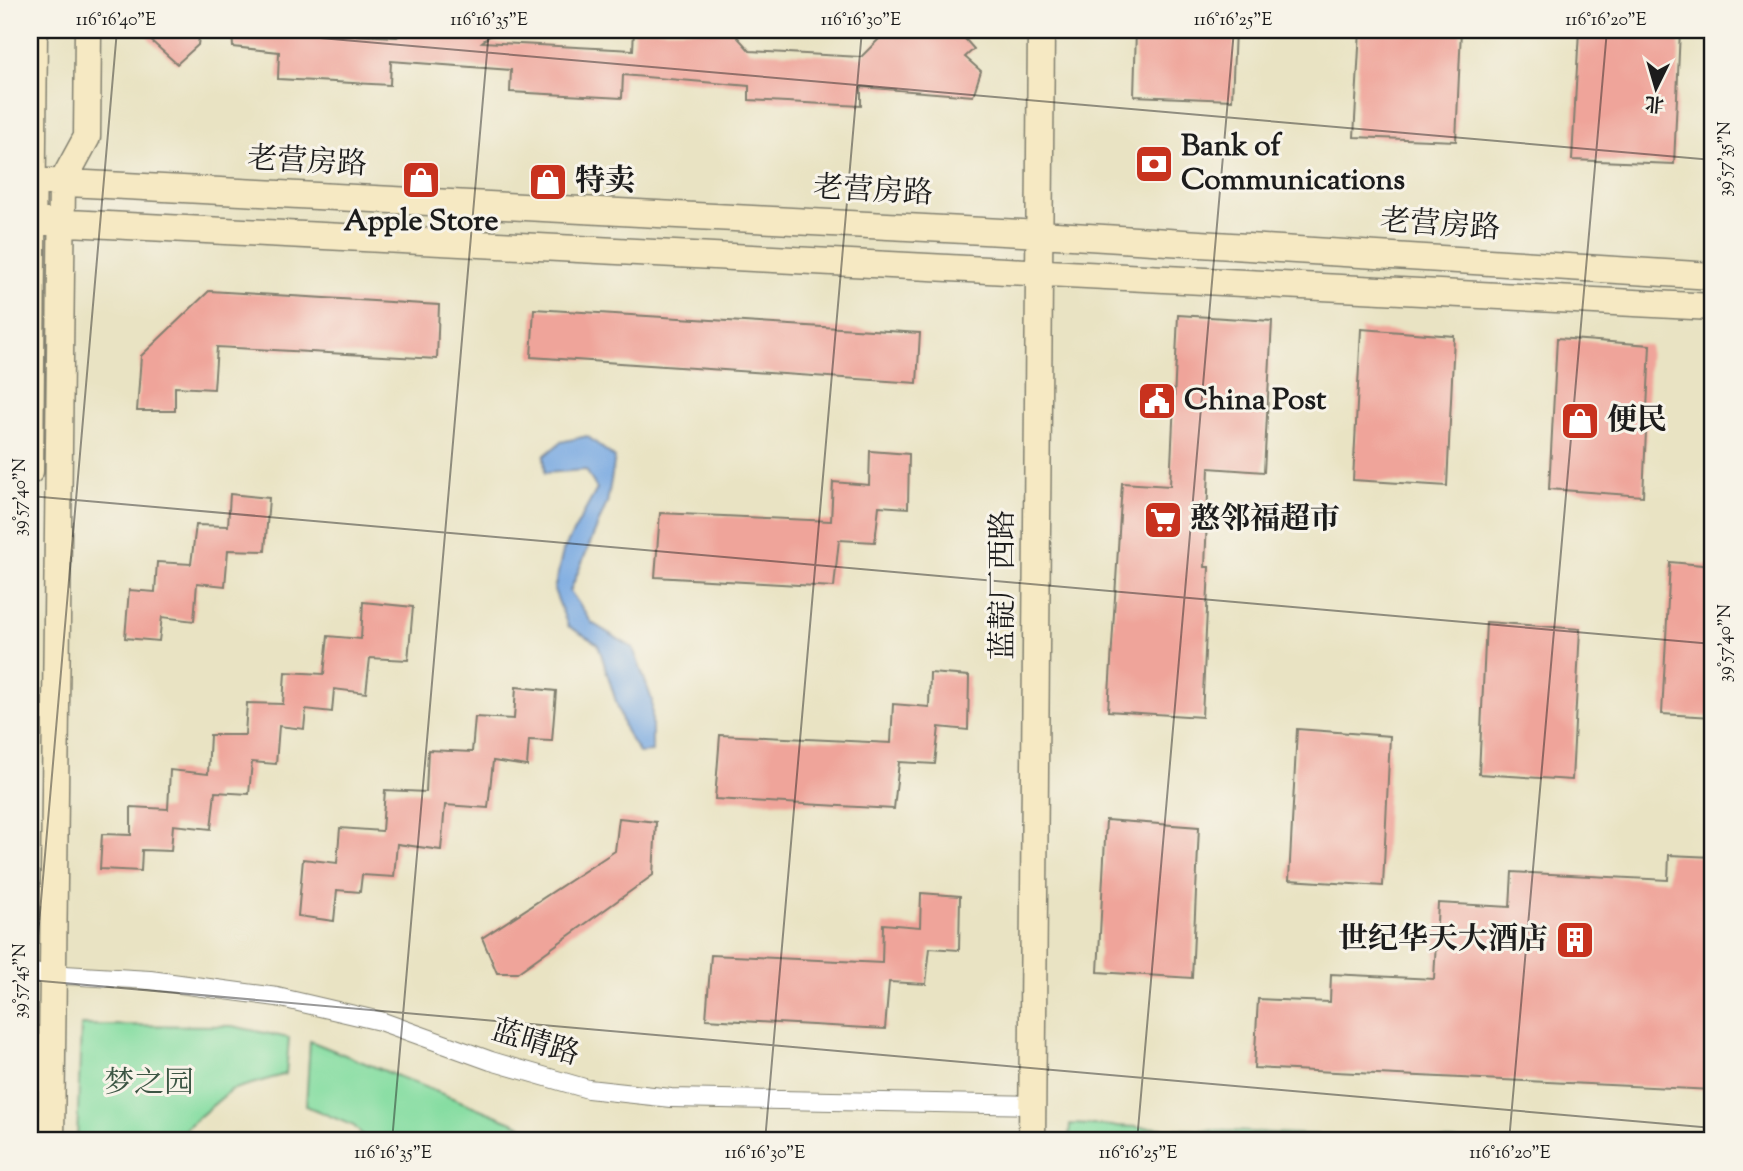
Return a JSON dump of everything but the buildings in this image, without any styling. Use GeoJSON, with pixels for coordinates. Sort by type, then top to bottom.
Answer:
{"type":"FeatureCollection","features":[{"type":"Feature","properties":{"kind":"street"},"geometry":{"type":"LineString","coordinates":[[30,471],[34,30]]}},
{"type":"Feature","properties":{"kind":"street"},"geometry":{"type":"LineString","coordinates":[[51,1141],[41,973],[62,183],[87,137],[88,30]]}},
{"type":"Feature","properties":{"kind":"street","name":"蓝靛厂西路"},"geometry":{"type":"LineString","coordinates":[[1032,1141],[1041,30]]}},
{"type":"Feature","properties":{"kind":"street","name":"老营房路"},"geometry":{"type":"LineString","coordinates":[[31,181],[1040,234],[1713,276]]}},
{"type":"Feature","properties":{"kind":"street"},"geometry":{"type":"LineString","coordinates":[[31,221],[1713,307]]}},
{"type":"Feature","properties":{"kind":"street","name":"蓝晴路"},"geometry":{"type":"LineString","coordinates":[[41,973],[150,980],[276,997],[380,1021],[491,1061],[588,1089],[671,1098],[1033,1105]]}},
{"type":"Feature","properties":{"kind":"green space","name":"梦之园"},"geometry":{"type":"Polygon","coordinates":[[[81,1025],[232,1026],[289,1038],[286,1074],[231,1090],[186,1128],[179,1141],[77,1141],[81,1025]]]}},
{"type":"Feature","properties":{"kind":"green space"},"geometry":{"type":"Polygon","coordinates":[[[310,1041],[560,1141],[368,1141],[354,1126],[306,1106],[310,1041]]]}},
{"type":"Feature","properties":{"kind":"green space"},"geometry":{"type":"Polygon","coordinates":[[[1070,1124],[1459,1141],[1069,1141],[1070,1124]]]}},
{"type":"Feature","properties":{"kind":"water"},"geometry":{"type":"Polygon","coordinates":[[[587,436],[615,458],[607,503],[570,591],[592,623],[633,648],[652,700],[652,752],[639,753],[625,730],[598,644],[568,626],[554,590],[563,551],[597,489],[586,470],[545,473],[544,456],[561,442],[587,436]]]}},
{"type":"Feature","properties":{"kind":"place","name":"Bank of Communications"},"geometry":{"type":"Point","coordinates":[1154,164]}},
{"type":"Feature","properties":{"kind":"place","name":"Apple Store"},"geometry":{"type":"Point","coordinates":[421,180]}},
{"type":"Feature","properties":{"kind":"place","name":"特卖"},"geometry":{"type":"Point","coordinates":[548,182]}},
{"type":"Feature","properties":{"kind":"place","name":"China Post"},"geometry":{"type":"Point","coordinates":[1157,401]}},
{"type":"Feature","properties":{"kind":"place","name":"便民"},"geometry":{"type":"Point","coordinates":[1580,421]}},
{"type":"Feature","properties":{"kind":"place","name":"憨邻福超市"},"geometry":{"type":"Point","coordinates":[1163,520]}},
{"type":"Feature","properties":{"kind":"place","name":"世纪华天大酒店"},"geometry":{"type":"Point","coordinates":[1575,940]}}]}
